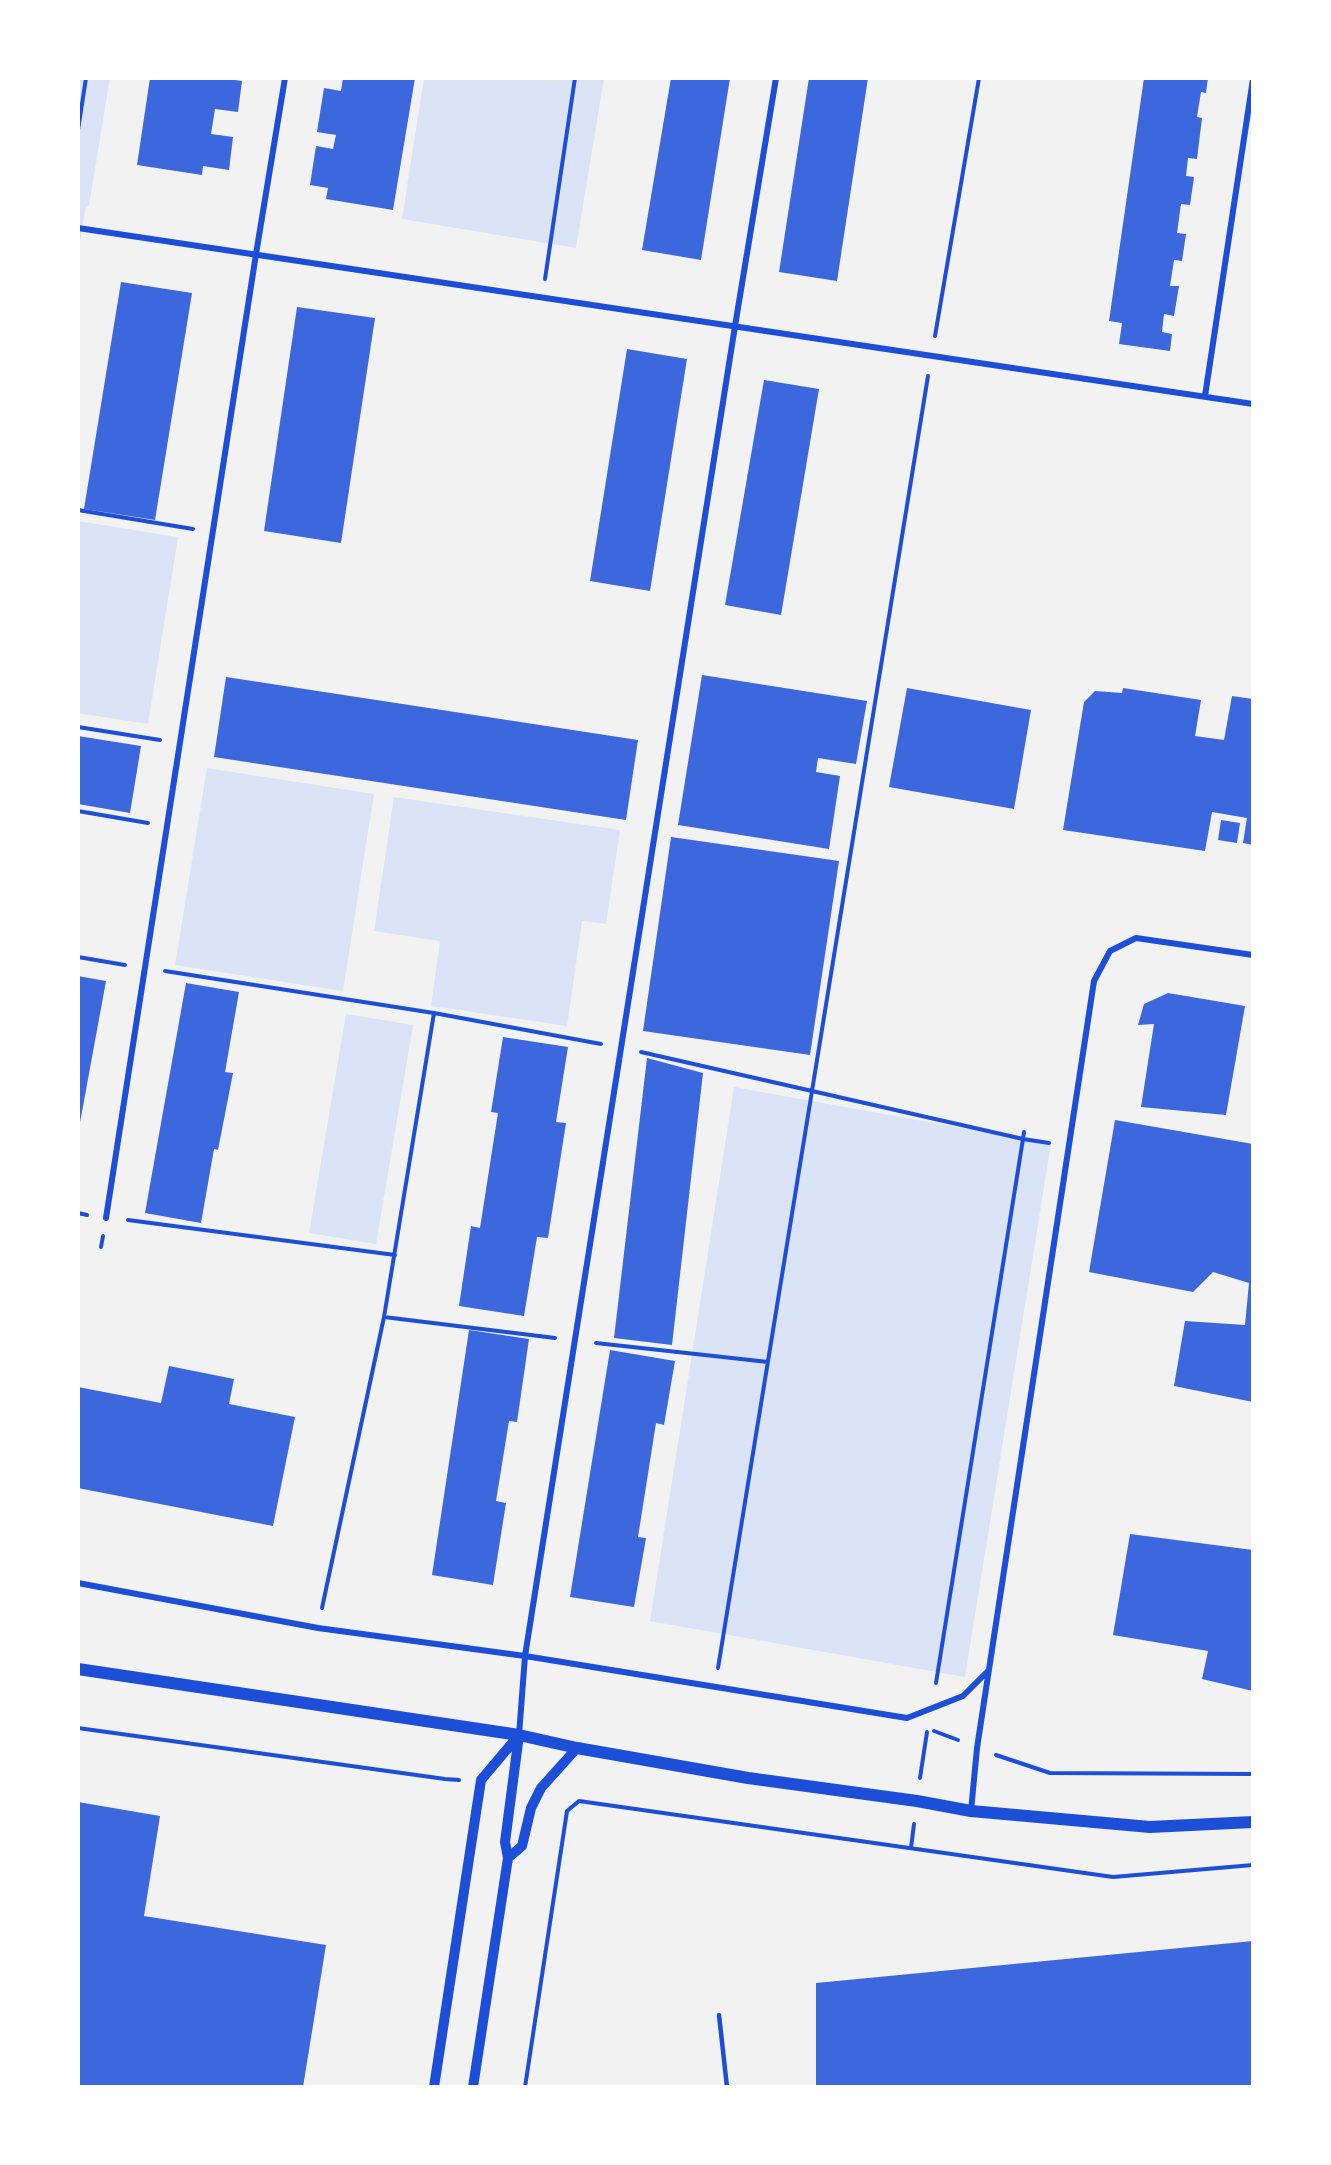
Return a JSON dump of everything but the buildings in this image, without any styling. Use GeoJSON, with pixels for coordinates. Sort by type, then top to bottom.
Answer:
{"type":"FeatureCollection","features":[{"type":"Feature","properties":{"kind":"main road"},"geometry":{"type":"LineString","coordinates":[[78,1669],[519,1735],[577,1748],[748,1778],[917,1801],[971,1811],[1150,1827],[1253,1822]]}},
{"type":"Feature","properties":{"kind":"street"},"geometry":{"type":"LineString","coordinates":[[106,1218],[285,78]]}},
{"type":"Feature","properties":{"kind":"street"},"geometry":{"type":"LineString","coordinates":[[473,2087],[508,1858],[505,1842],[519,1735],[525,1656],[776,78]]}},
{"type":"Feature","properties":{"kind":"street"},"geometry":{"type":"LineString","coordinates":[[1205,396],[1253,79]]}},
{"type":"Feature","properties":{"kind":"street"},"geometry":{"type":"LineString","coordinates":[[78,228],[1253,404]]}},
{"type":"Feature","properties":{"kind":"street"},"geometry":{"type":"LineString","coordinates":[[971,1811],[977,1748],[1094,981],[1110,951],[1136,938],[1253,955]]}},
{"type":"Feature","properties":{"kind":"street"},"geometry":{"type":"LineString","coordinates":[[78,1583],[318,1628],[525,1656],[907,1718],[963,1696],[989,1671]]}},
{"type":"Feature","properties":{"kind":"street"},"geometry":{"type":"LineString","coordinates":[[434,2087],[481,1780],[519,1735]]}},
{"type":"Feature","properties":{"kind":"street"},"geometry":{"type":"LineString","coordinates":[[508,1858],[522,1846],[531,1808],[541,1788],[577,1748]]}},
{"type":"Feature","properties":{"kind":"lane"},"geometry":{"type":"LineString","coordinates":[[719,2015],[728,2087]]}},
{"type":"Feature","properties":{"kind":"path"},"geometry":{"type":"LineString","coordinates":[[78,130],[86,78]]}},
{"type":"Feature","properties":{"kind":"path"},"geometry":{"type":"LineString","coordinates":[[542,297],[575,78]]}},
{"type":"Feature","properties":{"kind":"path"},"geometry":{"type":"LineString","coordinates":[[979,78],[812,1091],[1023,1139],[1068,1146]]}},
{"type":"Feature","properties":{"kind":"path"},"geometry":{"type":"LineString","coordinates":[[78,510],[213,532]]}},
{"type":"Feature","properties":{"kind":"path"},"geometry":{"type":"LineString","coordinates":[[78,727],[180,744]]}},
{"type":"Feature","properties":{"kind":"path"},"geometry":{"type":"LineString","coordinates":[[78,811],[168,826]]}},
{"type":"Feature","properties":{"kind":"path"},"geometry":{"type":"LineString","coordinates":[[78,957],[146,968]]}},
{"type":"Feature","properties":{"kind":"path"},"geometry":{"type":"LineString","coordinates":[[318,1628],[384,1317],[434,1013]]}},
{"type":"Feature","properties":{"kind":"path"},"geometry":{"type":"LineString","coordinates":[[931,1709],[1024,1132]]}},
{"type":"Feature","properties":{"kind":"path"},"geometry":{"type":"LineString","coordinates":[[78,1213],[394,1255]]}},
{"type":"Feature","properties":{"kind":"path"},"geometry":{"type":"LineString","coordinates":[[384,1317],[768,1362]]}},
{"type":"Feature","properties":{"kind":"path"},"geometry":{"type":"LineString","coordinates":[[78,1728],[445,1779],[481,1780]]}},
{"type":"Feature","properties":{"kind":"path"},"geometry":{"type":"LineString","coordinates":[[911,1848],[928,1728],[977,1748],[1050,1773],[1253,1774]]}},
{"type":"Feature","properties":{"kind":"path"},"geometry":{"type":"LineString","coordinates":[[541,1788],[567,1811]]}},
{"type":"Feature","properties":{"kind":"path"},"geometry":{"type":"LineString","coordinates":[[525,2087],[567,1811],[579,1801],[1113,1877],[1253,1866]]}},
{"type":"Feature","properties":{"kind":"shaded area"},"geometry":{"type":"Polygon","coordinates":[[[78,78],[110,78],[89,206],[86,206],[78,254],[78,78]]]}},
{"type":"Feature","properties":{"kind":"shaded area"},"geometry":{"type":"Polygon","coordinates":[[[424,78],[604,78],[576,248],[402,219],[424,78]]]}},
{"type":"Feature","properties":{"kind":"shaded area"},"geometry":{"type":"Polygon","coordinates":[[[78,521],[178,537],[148,724],[78,713],[78,521]]]}},
{"type":"Feature","properties":{"kind":"shaded area"},"geometry":{"type":"Polygon","coordinates":[[[207,768],[374,794],[343,991],[175,965],[207,768]]]}},
{"type":"Feature","properties":{"kind":"shaded area"},"geometry":{"type":"Polygon","coordinates":[[[394,797],[620,830],[606,924],[582,921],[567,1026],[431,1006],[440,941],[374,931],[394,797]]]}},
{"type":"Feature","properties":{"kind":"shaded area"},"geometry":{"type":"Polygon","coordinates":[[[346,1014],[413,1025],[376,1244],[309,1233],[346,1014]]]}},
{"type":"Feature","properties":{"kind":"shaded area"},"geometry":{"type":"Polygon","coordinates":[[[734,1087],[1051,1144],[965,1677],[650,1621],[734,1087]]]}}]}
